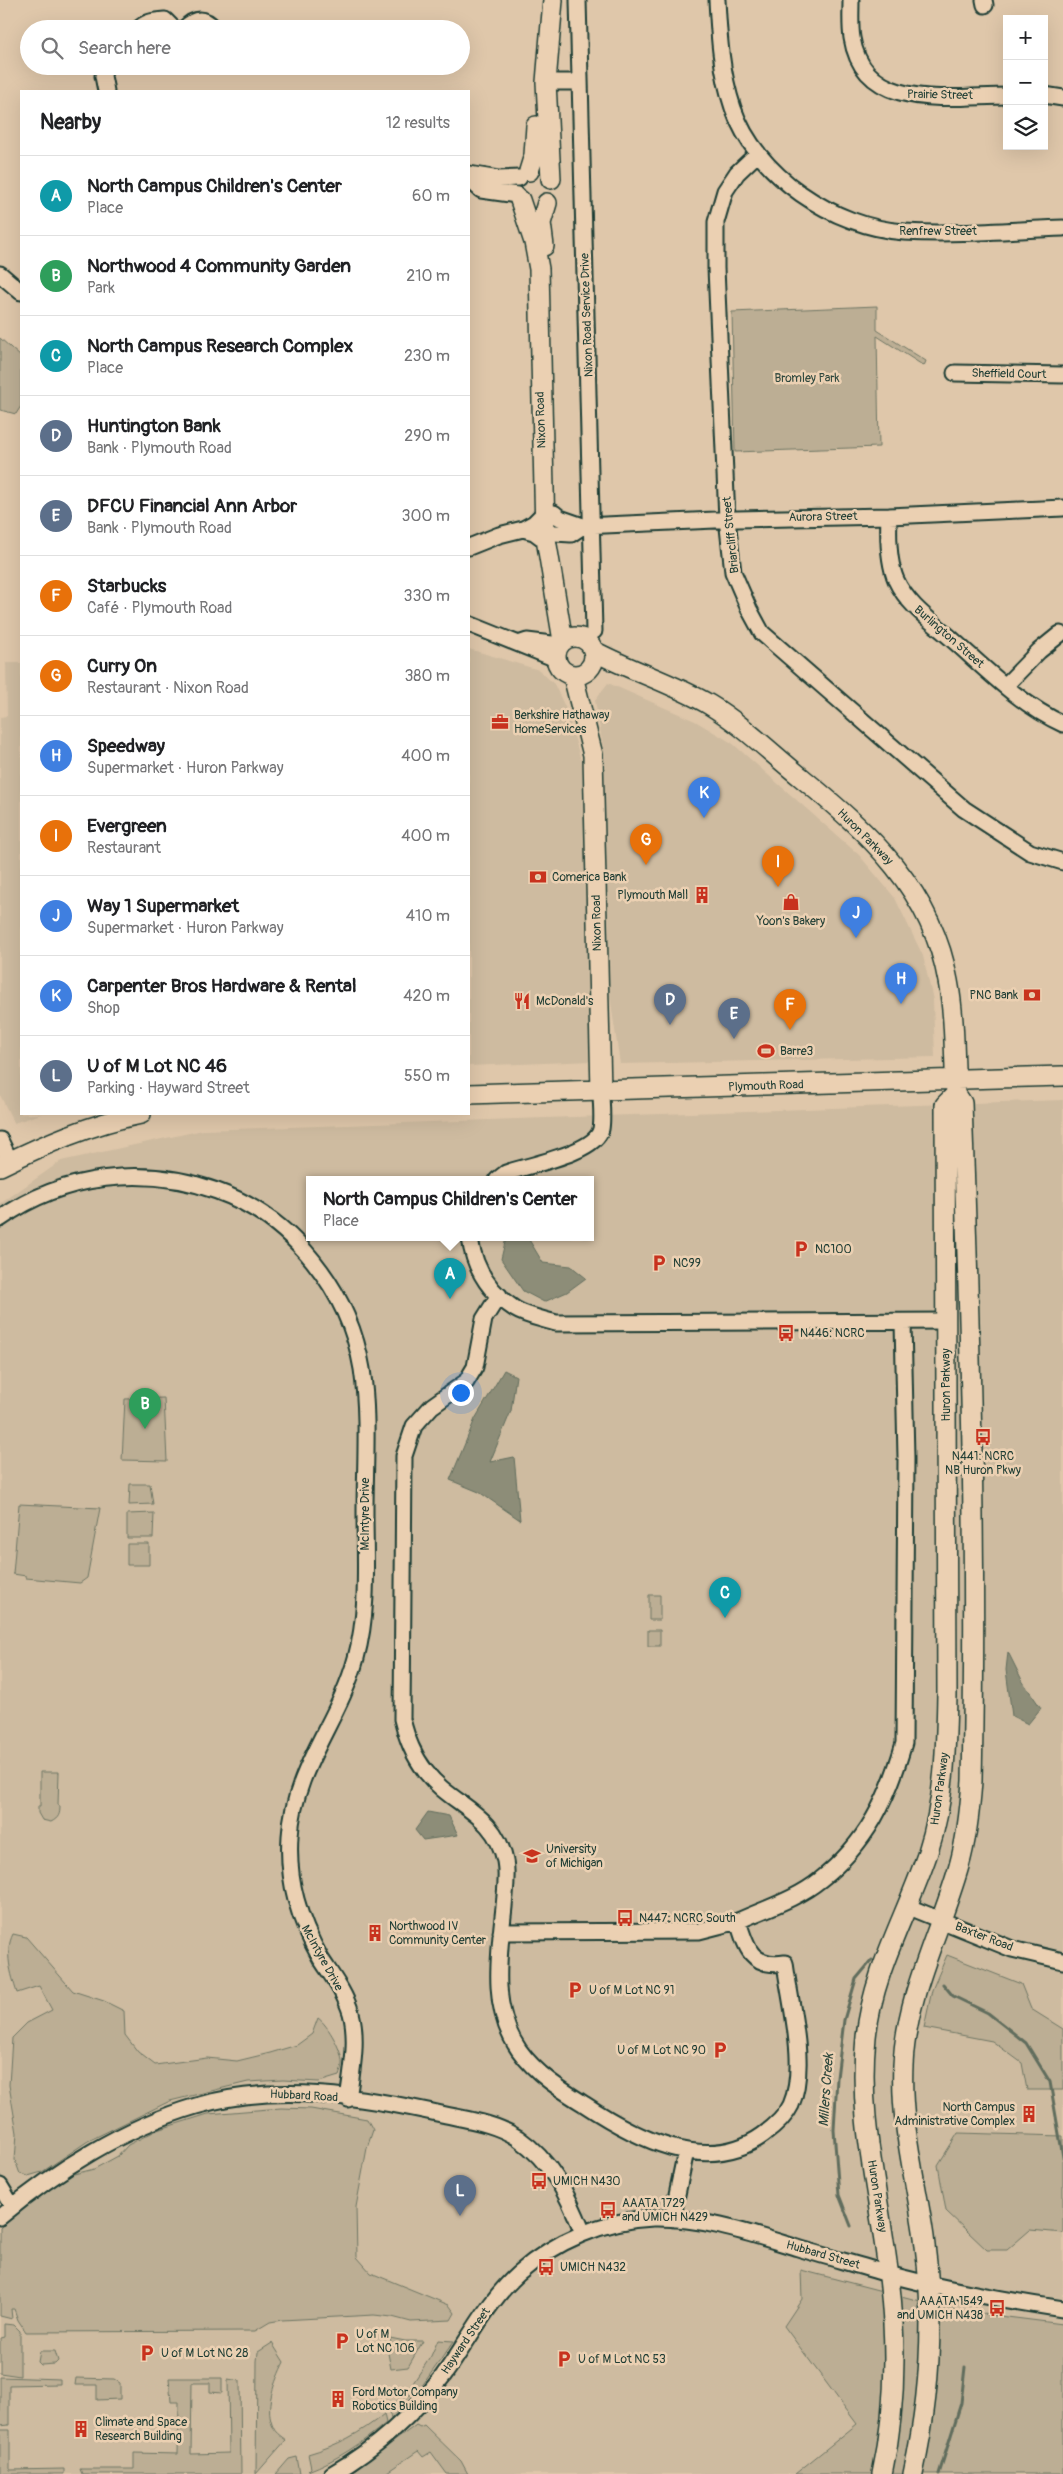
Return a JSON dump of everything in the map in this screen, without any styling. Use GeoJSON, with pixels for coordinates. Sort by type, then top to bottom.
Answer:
{"type":"FeatureCollection","features":[{"type":"Feature","properties":{"kind":"main road"},"geometry":{"type":"LineString","coordinates":[[543,0],[538,34],[536,140],[521,186],[530,207],[536,208],[547,203],[554,192],[551,179],[546,82],[553,0]]}},
{"type":"Feature","properties":{"kind":"main road"},"geometry":{"type":"LineString","coordinates":[[521,186],[542,171],[551,179]]}},
{"type":"Feature","properties":{"kind":"main road","name":"Nixon Road"},"geometry":{"type":"LineString","coordinates":[[521,186],[539,269],[550,537],[570,643]]}},
{"type":"Feature","properties":{"kind":"main road","name":"Nixon Road"},"geometry":{"type":"LineString","coordinates":[[547,203],[541,223],[549,290],[548,509]]}},
{"type":"Feature","properties":{"kind":"main road"},"geometry":{"type":"LineString","coordinates":[[588,641],[585,668],[562,670],[570,643],[588,641]]}},
{"type":"Feature","properties":{"kind":"main road","name":"Nixon Road"},"geometry":{"type":"LineString","coordinates":[[585,668],[588,726],[593,755],[602,1091]]}},
{"type":"Feature","properties":{"kind":"main road","name":"Huron Parkway"},"geometry":{"type":"LineString","coordinates":[[585,668],[610,670],[665,682],[712,706],[827,799],[878,847],[915,892],[940,948],[948,980],[953,1014],[956,1087],[962,1103],[969,1336],[973,1588],[973,1753],[970,1817],[960,1865],[912,2001],[905,2037],[902,2087],[906,2136],[923,2231],[928,2284],[928,2370],[923,2423],[914,2474]]}},
{"type":"Feature","properties":{"kind":"main road","name":"Plymouth Road"},"geometry":{"type":"LineString","coordinates":[[470,1094],[956,1087],[1063,1076]]}},
{"type":"Feature","properties":{"kind":"main road","name":"Huron Parkway"},"geometry":{"type":"LineString","coordinates":[[882,2474],[890,2427],[895,2366],[894,2320],[866,2126],[864,2064],[869,2017],[878,1978],[928,1851],[942,1795],[946,1746],[945,1105],[956,1087]]}},
{"type":"Feature","properties":{"kind":"main road"},"geometry":{"type":"LineString","coordinates":[[5,1164],[57,1139],[123,1117],[135,1115]]}},
{"type":"Feature","properties":{"kind":"main road"},"geometry":{"type":"LineString","coordinates":[[946,1321],[961,1326],[969,1336]]}},
{"type":"Feature","properties":{"kind":"main road"},"geometry":{"type":"LineString","coordinates":[[946,1588],[973,1588]]}},
{"type":"Feature","properties":{"kind":"street","name":"Nixon Road Service Drive"},"geometry":{"type":"LineString","coordinates":[[570,643],[587,526],[578,0]]}},
{"type":"Feature","properties":{"kind":"street","name":"Renfrew Street"},"geometry":{"type":"LineString","coordinates":[[717,0],[722,68],[734,110],[758,153],[791,187],[825,210],[864,226],[903,232],[1063,228]]}},
{"type":"Feature","properties":{"kind":"street","name":"Prairie Street"},"geometry":{"type":"LineString","coordinates":[[851,0],[852,39],[857,56],[865,72],[882,86],[902,94],[924,96],[1003,96]]}},
{"type":"Feature","properties":{"kind":"street"},"geometry":{"type":"LineString","coordinates":[[103,75],[106,90]]}},
{"type":"Feature","properties":{"kind":"street"},"geometry":{"type":"LineString","coordinates":[[546,82],[580,82]]}},
{"type":"Feature","properties":{"kind":"street"},"geometry":{"type":"LineString","coordinates":[[1048,96],[1063,98]]}},
{"type":"Feature","properties":{"kind":"street","name":"Briarcliff Street"},"geometry":{"type":"LineString","coordinates":[[758,153],[736,174],[725,191],[716,222],[716,268],[727,519],[733,572],[748,608],[762,633],[964,809],[1030,852],[1063,862]]}},
{"type":"Feature","properties":{"kind":"street"},"geometry":{"type":"LineString","coordinates":[[470,174],[499,179],[521,186]]}},
{"type":"Feature","properties":{"kind":"street"},"geometry":{"type":"LineString","coordinates":[[470,180],[481,190],[521,186]]}},
{"type":"Feature","properties":{"kind":"street"},"geometry":{"type":"LineString","coordinates":[[0,274],[20,291]]}},
{"type":"Feature","properties":{"kind":"street","name":"Sheffield Court"},"geometry":{"type":"LineString","coordinates":[[955,373],[1063,375]]}},
{"type":"Feature","properties":{"kind":"street","name":"Aurora Street"},"geometry":{"type":"LineString","coordinates":[[548,509],[560,518],[587,526],[727,519],[889,516],[1063,508]]}},
{"type":"Feature","properties":{"kind":"street"},"geometry":{"type":"LineString","coordinates":[[470,547],[499,535],[523,529],[534,523],[548,509]]}},
{"type":"Feature","properties":{"kind":"street","name":"Burlington Street"},"geometry":{"type":"LineString","coordinates":[[889,516],[888,543],[896,580],[914,606],[1005,686],[1050,718],[1063,724]]}},
{"type":"Feature","properties":{"kind":"street","name":"Aurora Street"},"geometry":{"type":"LineString","coordinates":[[550,537],[571,534],[587,526]]}},
{"type":"Feature","properties":{"kind":"street"},"geometry":{"type":"LineString","coordinates":[[523,529],[550,537]]}},
{"type":"Feature","properties":{"kind":"street"},"geometry":{"type":"LineString","coordinates":[[470,624],[521,644],[527,641],[570,643]]}},
{"type":"Feature","properties":{"kind":"street"},"geometry":{"type":"LineString","coordinates":[[1005,686],[1039,651],[1060,634]]}},
{"type":"Feature","properties":{"kind":"street"},"geometry":{"type":"LineString","coordinates":[[502,1176],[506,1173],[575,1153],[592,1144],[601,1131],[602,1091]]}},
{"type":"Feature","properties":{"kind":"street"},"geometry":{"type":"LineString","coordinates":[[0,1140],[5,1164]]}},
{"type":"Feature","properties":{"kind":"street","name":"McIntyre Drive"},"geometry":{"type":"LineString","coordinates":[[0,1219],[44,1194],[68,1185],[114,1176],[168,1178],[216,1190],[249,1206],[290,1236],[311,1257],[328,1280],[351,1327],[362,1372],[366,1415],[366,1592],[362,1631],[351,1678],[312,1755],[295,1797],[290,1860],[294,1896],[303,1925],[351,2012],[354,2038],[348,2098]]}},
{"type":"Feature","properties":{"kind":"street"},"geometry":{"type":"LineString","coordinates":[[470,1241],[472,1257],[484,1278],[499,1296],[516,1310],[556,1323],[946,1321]]}},
{"type":"Feature","properties":{"kind":"street"},"geometry":{"type":"LineString","coordinates":[[499,1296],[484,1319],[475,1367],[466,1382],[432,1406],[414,1426],[404,1456],[402,1719],[410,1748],[427,1774],[483,1819],[497,1838],[505,1861],[506,1884],[498,1990],[506,2022],[519,2050],[541,2074],[599,2114],[636,2136],[686,2151],[711,2152],[736,2149],[758,2139],[778,2124],[790,2105],[796,2085],[795,2031],[785,1963],[773,1965],[759,1961],[753,1956],[747,1949],[738,1922]]}},
{"type":"Feature","properties":{"kind":"street"},"geometry":{"type":"LineString","coordinates":[[501,1932],[699,1930],[738,1922],[794,1896],[819,1881],[859,1842],[879,1813],[894,1778],[904,1743],[906,1458],[904,1322]]}},
{"type":"Feature","properties":{"kind":"street","name":"Baxter Road"},"geometry":{"type":"LineString","coordinates":[[906,1906],[1012,1949],[1063,1961]]}},
{"type":"Feature","properties":{"kind":"street","name":"Hubbard Road"},"geometry":{"type":"LineString","coordinates":[[0,2217],[12,2206],[54,2176],[141,2127],[191,2107],[218,2100],[264,2094],[294,2094],[348,2098],[418,2108],[497,2128],[516,2137],[535,2151],[559,2180],[583,2233]]}},
{"type":"Feature","properties":{"kind":"street"},"geometry":{"type":"LineString","coordinates":[[674,2219],[675,2204],[686,2151]]}},
{"type":"Feature","properties":{"kind":"street"},"geometry":{"type":"LineString","coordinates":[[0,2186],[12,2206]]}},
{"type":"Feature","properties":{"kind":"street","name":"Hubbard Street"},"geometry":{"type":"LineString","coordinates":[[583,2233],[652,2218],[674,2219],[736,2230],[928,2284],[972,2294],[1063,2309]]}},
{"type":"Feature","properties":{"kind":"street","name":"Hayward Street"},"geometry":{"type":"LineString","coordinates":[[332,2474],[373,2447],[415,2409],[443,2376],[488,2307],[518,2274],[537,2258],[583,2233]]}},
{"type":"Feature","properties":{"kind":"shaded area"},"geometry":{"type":"Polygon","coordinates":[[[470,649],[539,670],[554,684],[566,709],[585,774],[592,1061],[470,1066],[470,649]]]}},
{"type":"Feature","properties":{"kind":"shaded area"},"geometry":{"type":"Polygon","coordinates":[[[6,663],[20,663],[20,1115],[38,1115],[14,1123],[0,1095],[0,717],[7,716],[6,663]]]}},
{"type":"Feature","properties":{"kind":"shaded area"},"geometry":{"type":"Polygon","coordinates":[[[608,683],[695,721],[732,743],[859,855],[895,898],[923,956],[933,1000],[935,1057],[620,1064],[606,969],[603,748],[595,700],[608,683]]]}},
{"type":"Feature","properties":{"kind":"shaded area","name":"University of Michigan"},"geometry":{"type":"Polygon","coordinates":[[[1063,1100],[1063,2474],[0,2474],[0,1204],[61,1161],[203,1130],[1063,1100]]]}},
{"type":"Feature","properties":{"kind":"shaded area"},"geometry":{"type":"Polygon","coordinates":[[[505,1241],[530,1241],[543,1263],[571,1266],[586,1278],[567,1292],[544,1302],[523,1291],[501,1259],[505,1241]]]}},
{"type":"Feature","properties":{"kind":"shaded area"},"geometry":{"type":"Polygon","coordinates":[[[504,1370],[516,1376],[511,1411],[490,1462],[514,1457],[520,1520],[479,1492],[450,1480],[475,1419],[504,1370]]]}},
{"type":"Feature","properties":{"kind":"shaded area"},"geometry":{"type":"Polygon","coordinates":[[[1008,1652],[1023,1682],[1041,1708],[1028,1724],[1012,1716],[1006,1670],[1008,1652]]]}},
{"type":"Feature","properties":{"kind":"shaded area"},"geometry":{"type":"Polygon","coordinates":[[[428,1812],[449,1816],[458,1835],[423,1840],[415,1830],[428,1812]]]}},
{"type":"Feature","properties":{"kind":"green space","name":"Bromley Park"},"geometry":{"type":"Polygon","coordinates":[[[877,306],[877,330],[926,361],[924,366],[877,336],[879,447],[735,452],[732,312],[877,306]]]}},
{"type":"Feature","properties":{"kind":"green space"},"geometry":{"type":"Polygon","coordinates":[[[0,338],[20,356],[20,408],[16,414],[0,410],[0,338]]]}},
{"type":"Feature","properties":{"kind":"green space"},"geometry":{"type":"Polygon","coordinates":[[[164,1398],[167,1461],[122,1460],[125,1399],[164,1398]]]}},
{"type":"Feature","properties":{"kind":"green space"},"geometry":{"type":"Polygon","coordinates":[[[130,1484],[150,1484],[153,1504],[129,1505],[130,1484]]]}},
{"type":"Feature","properties":{"kind":"green space"},"geometry":{"type":"Polygon","coordinates":[[[19,1504],[100,1508],[87,1578],[80,1583],[26,1578],[26,1576],[13,1574],[19,1504]]]}},
{"type":"Feature","properties":{"kind":"green space"},"geometry":{"type":"Polygon","coordinates":[[[154,1513],[153,1538],[127,1538],[127,1514],[154,1513]]]}},
{"type":"Feature","properties":{"kind":"green space"},"geometry":{"type":"Polygon","coordinates":[[[127,1544],[149,1544],[149,1565],[127,1565],[127,1544]]]}},
{"type":"Feature","properties":{"kind":"green space"},"geometry":{"type":"Polygon","coordinates":[[[649,1595],[660,1595],[660,1620],[649,1620],[649,1595]]]}},
{"type":"Feature","properties":{"kind":"green space"},"geometry":{"type":"Polygon","coordinates":[[[648,1630],[660,1630],[660,1646],[648,1646],[648,1630]]]}},
{"type":"Feature","properties":{"kind":"green space"},"geometry":{"type":"Polygon","coordinates":[[[40,1772],[59,1772],[58,1805],[60,1806],[60,1811],[59,1816],[51,1822],[42,1820],[38,1813],[38,1806],[40,1806],[40,1772]]]}},
{"type":"Feature","properties":{"kind":"green space"},"geometry":{"type":"Polygon","coordinates":[[[13,1934],[26,1937],[73,1991],[104,2001],[124,2011],[125,2035],[138,2052],[155,2065],[207,2058],[237,2061],[270,2053],[297,2045],[312,2034],[318,2018],[330,2032],[340,2053],[342,2064],[339,2076],[319,2082],[283,2080],[248,2082],[170,2101],[88,2141],[42,2172],[28,2176],[20,2174],[15,2160],[17,2133],[9,2085],[12,2038],[27,2023],[52,2010],[39,1986],[17,1993],[9,1956],[10,1941],[13,1934]]]}},
{"type":"Feature","properties":{"kind":"green space"},"geometry":{"type":"Polygon","coordinates":[[[947,1955],[1021,1984],[1031,2009],[1063,2029],[1063,2090],[1027,2090],[1022,2063],[992,2041],[924,2028],[932,1990],[947,1955]]]}},
{"type":"Feature","properties":{"kind":"green space"},"geometry":{"type":"Polygon","coordinates":[[[281,2108],[311,2109],[367,2119],[373,2130],[367,2148],[356,2207],[357,2257],[371,2273],[449,2305],[455,2313],[451,2320],[411,2322],[374,2315],[282,2320],[270,2322],[255,2331],[26,2332],[18,2320],[14,2309],[11,2309],[12,2319],[0,2316],[0,2228],[28,2199],[70,2175],[94,2169],[118,2156],[128,2145],[157,2130],[208,2114],[281,2108]]]}},
{"type":"Feature","properties":{"kind":"green space"},"geometry":{"type":"Polygon","coordinates":[[[958,2133],[1063,2136],[1063,2233],[1030,2230],[1007,2250],[987,2250],[946,2211],[938,2165],[958,2133]]]}},
{"type":"Feature","properties":{"kind":"green space"},"geometry":{"type":"Polygon","coordinates":[[[801,2270],[959,2311],[1063,2324],[1063,2474],[795,2474],[857,2424],[784,2326],[802,2299],[801,2270]]]}},
{"type":"Feature","properties":{"kind":"green space"},"geometry":{"type":"Polygon","coordinates":[[[4,2324],[14,2325],[20,2331],[20,2376],[0,2373],[0,2338],[4,2337],[4,2324]]]}},
{"type":"Feature","properties":{"kind":"green space"},"geometry":{"type":"Polygon","coordinates":[[[390,2338],[405,2341],[423,2341],[408,2367],[391,2369],[387,2348],[391,2347],[390,2338]]]}},
{"type":"Feature","properties":{"kind":"green space"},"geometry":{"type":"Polygon","coordinates":[[[438,2340],[454,2341],[419,2390],[407,2392],[431,2356],[438,2340]]]}},
{"type":"Feature","properties":{"kind":"green space"},"geometry":{"type":"Polygon","coordinates":[[[272,2343],[284,2362],[274,2386],[270,2404],[271,2421],[274,2429],[286,2440],[256,2474],[258,2352],[272,2343]]]}},
{"type":"Feature","properties":{"kind":"green space"},"geometry":{"type":"Polygon","coordinates":[[[40,2351],[55,2351],[58,2361],[55,2364],[41,2365],[38,2362],[40,2351]]]}},
{"type":"Feature","properties":{"kind":"green space"},"geometry":{"type":"Polygon","coordinates":[[[0,2377],[60,2379],[60,2384],[9,2385],[9,2425],[0,2426],[0,2377]]]}},
{"type":"Feature","properties":{"kind":"green space"},"geometry":{"type":"Polygon","coordinates":[[[76,2378],[114,2379],[120,2383],[120,2399],[97,2400],[97,2385],[75,2385],[76,2378]]]}},
{"type":"Feature","properties":{"kind":"green space"},"geometry":{"type":"Polygon","coordinates":[[[169,2378],[222,2378],[222,2393],[210,2392],[210,2383],[192,2383],[191,2454],[229,2453],[228,2379],[240,2381],[241,2474],[82,2474],[80,2469],[134,2469],[134,2453],[178,2454],[179,2402],[171,2402],[169,2378]]]}},
{"type":"Feature","properties":{"kind":"green space"},"geometry":{"type":"Polygon","coordinates":[[[415,2394],[391,2419],[389,2410],[402,2396],[415,2394]]]}},
{"type":"Feature","properties":{"kind":"green space"},"geometry":{"type":"Polygon","coordinates":[[[384,2414],[386,2423],[368,2437],[339,2456],[308,2471],[311,2468],[308,2454],[348,2438],[384,2414]]]}},
{"type":"Feature","properties":{"kind":"green space"},"geometry":{"type":"Polygon","coordinates":[[[416,2425],[420,2427],[424,2425],[461,2461],[468,2474],[447,2474],[431,2452],[423,2457],[418,2451],[387,2472],[388,2474],[350,2474],[416,2425]]]}},
{"type":"Feature","properties":{"kind":"green space"},"geometry":{"type":"Polygon","coordinates":[[[0,2430],[10,2430],[10,2470],[64,2469],[64,2474],[0,2474],[0,2430]]]}},
{"type":"Feature","properties":{"kind":"green space"},"geometry":{"type":"Polygon","coordinates":[[[297,2457],[300,2474],[276,2474],[289,2459],[297,2457]]]}},
{"type":"Feature","properties":{"kind":"waterway","name":"Millers Creek"},"geometry":{"type":"LineString","coordinates":[[851,2226],[839,2195],[834,2130],[837,2078],[844,2020],[856,1979],[872,1960]]}},
{"type":"Feature","properties":{"kind":"waterway","name":"Millers Creek"},"geometry":{"type":"LineString","coordinates":[[943,1984],[953,1996],[988,2013],[1026,2043],[1050,2082],[1063,2157]]}},
{"type":"Feature","properties":{"kind":"waterway","name":"Millers Creek"},"geometry":{"type":"LineString","coordinates":[[939,2474],[961,2403],[965,2367]]}},
{"type":"Feature","properties":{"kind":"place","name":"Berkshire Hathaway HomeServices"},"geometry":{"type":"Point","coordinates":[500,722]}},
{"type":"Feature","properties":{"kind":"place","name":"Carpenter Bros Hardware & Rental"},"geometry":{"type":"Point","coordinates":[704,818]}},
{"type":"Feature","properties":{"kind":"place","name":"Curry On"},"geometry":{"type":"Point","coordinates":[646,865]}},
{"type":"Feature","properties":{"kind":"place","name":"Comerica Bank"},"geometry":{"type":"Point","coordinates":[538,877]}},
{"type":"Feature","properties":{"kind":"place","name":"Evergreen"},"geometry":{"type":"Point","coordinates":[778,887]}},
{"type":"Feature","properties":{"kind":"place","name":"Plymouth Mall"},"geometry":{"type":"Point","coordinates":[702,895]}},
{"type":"Feature","properties":{"kind":"place","name":"Yoon's Bakery"},"geometry":{"type":"Point","coordinates":[791,902]}},
{"type":"Feature","properties":{"kind":"place","name":"Way 1 Supermarket"},"geometry":{"type":"Point","coordinates":[856,938]}},
{"type":"Feature","properties":{"kind":"place","name":"PNC Bank"},"geometry":{"type":"Point","coordinates":[1032,995]}},
{"type":"Feature","properties":{"kind":"place","name":"McDonald's"},"geometry":{"type":"Point","coordinates":[522,1001]}},
{"type":"Feature","properties":{"kind":"place","name":"Speedway"},"geometry":{"type":"Point","coordinates":[901,1004]}},
{"type":"Feature","properties":{"kind":"place","name":"Huntington Bank"},"geometry":{"type":"Point","coordinates":[670,1025]}},
{"type":"Feature","properties":{"kind":"place","name":"Starbucks"},"geometry":{"type":"Point","coordinates":[790,1030]}},
{"type":"Feature","properties":{"kind":"place","name":"DFCU Financial Ann Arbor"},"geometry":{"type":"Point","coordinates":[734,1039]}},
{"type":"Feature","properties":{"kind":"place","name":"Barre3"},"geometry":{"type":"Point","coordinates":[766,1051]}},
{"type":"Feature","properties":{"kind":"place","name":"NC100"},"geometry":{"type":"Point","coordinates":[801,1249]}},
{"type":"Feature","properties":{"kind":"place","name":"NC99"},"geometry":{"type":"Point","coordinates":[659,1263]}},
{"type":"Feature","properties":{"kind":"place","name":"North Campus Children's Center"},"geometry":{"type":"Point","coordinates":[450,1299]}},
{"type":"Feature","properties":{"kind":"place","name":"N446: NCRC"},"geometry":{"type":"Point","coordinates":[786,1333]}},
{"type":"Feature","properties":{"kind":"place","name":"Northwood 4 Community Garden"},"geometry":{"type":"Point","coordinates":[145,1429]}},
{"type":"Feature","properties":{"kind":"place","name":"N441: NCRC NB Huron Pkwy"},"geometry":{"type":"Point","coordinates":[983,1437]}},
{"type":"Feature","properties":{"kind":"place","name":"North Campus Research Complex"},"geometry":{"type":"Point","coordinates":[725,1618]}},
{"type":"Feature","properties":{"kind":"place","name":"University of Michigan"},"geometry":{"type":"Point","coordinates":[532,1856]}},
{"type":"Feature","properties":{"kind":"place","name":"N447: NCRC South"},"geometry":{"type":"Point","coordinates":[625,1918]}},
{"type":"Feature","properties":{"kind":"place","name":"Northwood IV Community Center"},"geometry":{"type":"Point","coordinates":[375,1933]}},
{"type":"Feature","properties":{"kind":"place","name":"U of M Lot NC 91"},"geometry":{"type":"Point","coordinates":[575,1990]}},
{"type":"Feature","properties":{"kind":"place","name":"U of M Lot NC 90"},"geometry":{"type":"Point","coordinates":[720,2050]}},
{"type":"Feature","properties":{"kind":"place","name":"North Campus Administrative Complex"},"geometry":{"type":"Point","coordinates":[1029,2114]}},
{"type":"Feature","properties":{"kind":"place","name":"UMICH N430"},"geometry":{"type":"Point","coordinates":[539,2181]}},
{"type":"Feature","properties":{"kind":"place","name":"AAATA 1729 and UMICH N429"},"geometry":{"type":"Point","coordinates":[608,2210]}},
{"type":"Feature","properties":{"kind":"place","name":"U of M Lot NC 46"},"geometry":{"type":"Point","coordinates":[460,2216]}},
{"type":"Feature","properties":{"kind":"place","name":"UMICH N432"},"geometry":{"type":"Point","coordinates":[546,2267]}},
{"type":"Feature","properties":{"kind":"place","name":"AAATA 1549 and UMICH N438"},"geometry":{"type":"Point","coordinates":[997,2308]}},
{"type":"Feature","properties":{"kind":"place","name":"U of M Lot NC 106"},"geometry":{"type":"Point","coordinates":[342,2341]}},
{"type":"Feature","properties":{"kind":"place","name":"U of M Lot NC 28"},"geometry":{"type":"Point","coordinates":[147,2353]}},
{"type":"Feature","properties":{"kind":"place","name":"U of M Lot NC 53"},"geometry":{"type":"Point","coordinates":[564,2359]}},
{"type":"Feature","properties":{"kind":"place","name":"Ford Motor Company Robotics Building"},"geometry":{"type":"Point","coordinates":[338,2399]}},
{"type":"Feature","properties":{"kind":"place","name":"Climate and Space Research Building"},"geometry":{"type":"Point","coordinates":[81,2429]}}]}
